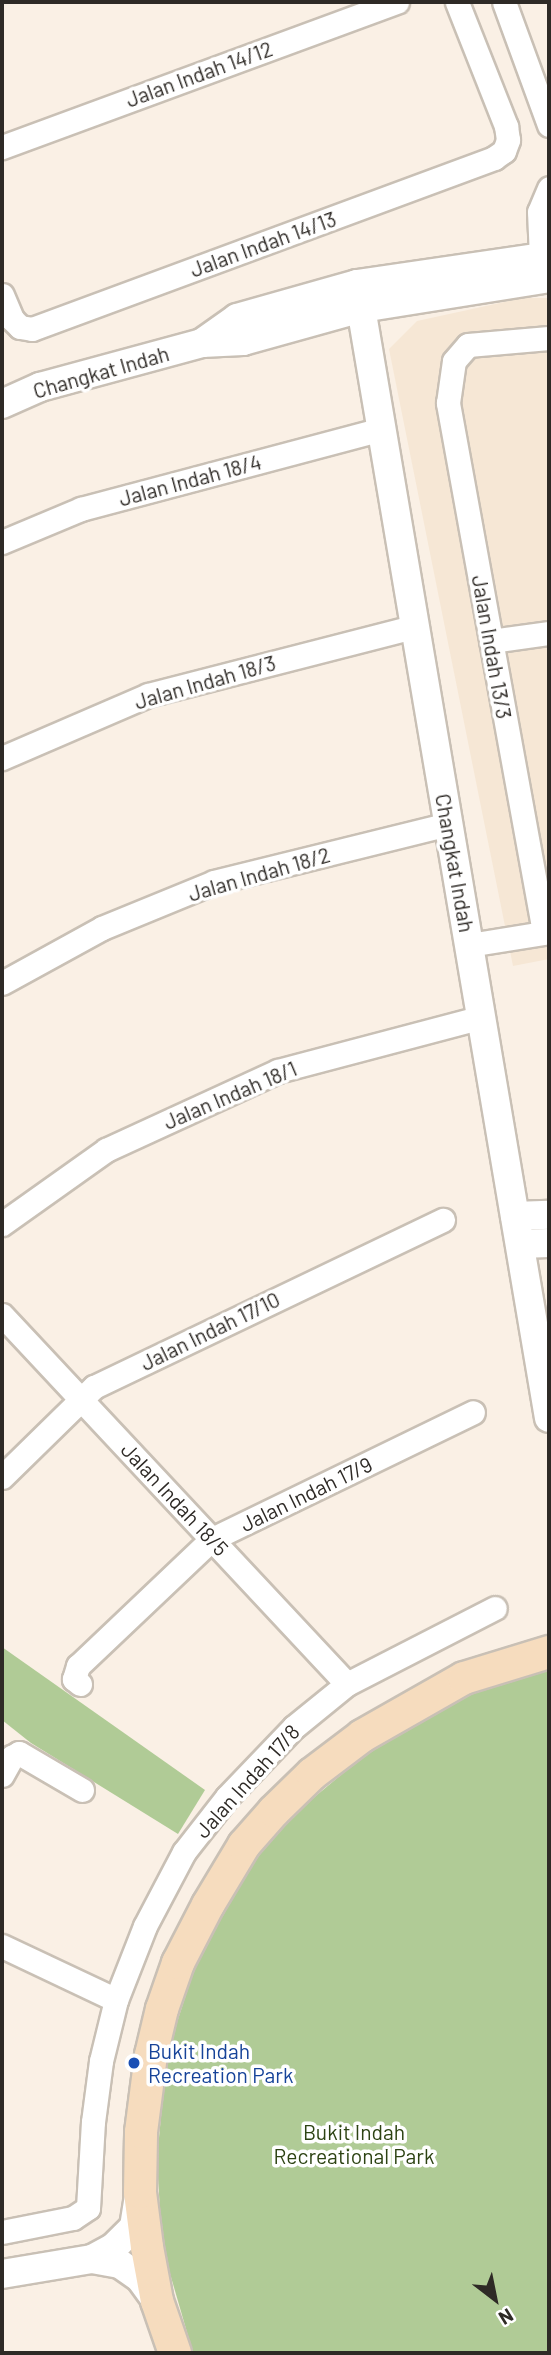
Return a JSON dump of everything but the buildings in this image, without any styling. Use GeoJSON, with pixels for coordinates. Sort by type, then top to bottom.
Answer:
{"type":"FeatureCollection","features":[{"type":"Feature","properties":{"kind":"main road"},"geometry":{"type":"LineString","coordinates":[[175,2353],[157,2301],[140,2192],[141,2132],[151,2055],[162,2009],[178,1963],[208,1905],[244,1845],[312,1774],[362,1736],[464,1678],[546,1650]]}},
{"type":"Feature","properties":{"kind":"street","name":"Jalan Indah 14/12"},"geometry":{"type":"LineString","coordinates":[[2,147],[397,2]]}},
{"type":"Feature","properties":{"kind":"street","name":"Jalan Indah 14/13"},"geometry":{"type":"LineString","coordinates":[[2,295],[12,319],[20,327],[39,327],[483,163],[504,151],[508,140],[506,126],[457,2]]}},
{"type":"Feature","properties":{"kind":"street"},"geometry":{"type":"LineString","coordinates":[[504,2],[549,125]]}},
{"type":"Feature","properties":{"kind":"street"},"geometry":{"type":"LineString","coordinates":[[547,264],[539,212],[549,188]]}},
{"type":"Feature","properties":{"kind":"street","name":"Changkat Indah"},"geometry":{"type":"LineString","coordinates":[[2,404],[40,387],[202,343],[243,341],[360,296],[547,264]]}},
{"type":"Feature","properties":{"kind":"street","name":"Changkat Indah"},"geometry":{"type":"LineString","coordinates":[[360,296],[549,1418]]}},
{"type":"Feature","properties":{"kind":"street","name":"Jalan Indah 13/3"},"geometry":{"type":"LineString","coordinates":[[546,932],[448,403],[454,361],[468,345],[549,338]]}},
{"type":"Feature","properties":{"kind":"street","name":"Jalan Indah 18/4"},"geometry":{"type":"LineString","coordinates":[[2,542],[81,509],[382,429]]}},
{"type":"Feature","properties":{"kind":"street","name":"Jalan Indah 18/3"},"geometry":{"type":"LineString","coordinates":[[2,758],[148,695],[416,626]]}},
{"type":"Feature","properties":{"kind":"street"},"geometry":{"type":"LineString","coordinates":[[491,641],[549,633]]}},
{"type":"Feature","properties":{"kind":"street","name":"Jalan Indah 18/2"},"geometry":{"type":"LineString","coordinates":[[2,983],[102,928],[214,882],[449,824]]}},
{"type":"Feature","properties":{"kind":"street"},"geometry":{"type":"LineString","coordinates":[[469,945],[546,932]]}},
{"type":"Feature","properties":{"kind":"street","name":"Jalan Indah 18/1"},"geometry":{"type":"LineString","coordinates":[[2,1224],[106,1150],[278,1071],[482,1017]]}},
{"type":"Feature","properties":{"kind":"street"},"geometry":{"type":"LineString","coordinates":[[517,1230],[549,1215]]}},
{"type":"Feature","properties":{"kind":"street","name":"Jalan Indah 17/10"},"geometry":{"type":"LineString","coordinates":[[2,1477],[94,1388],[443,1220]]}},
{"type":"Feature","properties":{"kind":"street"},"geometry":{"type":"LineString","coordinates":[[517,1230],[549,1242]]}},
{"type":"Feature","properties":{"kind":"street","name":"Jalan Indah 18/5"},"geometry":{"type":"LineString","coordinates":[[2,1315],[347,1684]]}},
{"type":"Feature","properties":{"kind":"street","name":"Jalan Indah 17/9"},"geometry":{"type":"LineString","coordinates":[[80,1684],[74,1679],[78,1666],[212,1539],[473,1412]]}},
{"type":"Feature","properties":{"kind":"street","name":"Jalan Indah 17/8"},"geometry":{"type":"LineString","coordinates":[[2,2232],[73,2218],[85,2213],[90,2202],[93,2122],[101,2061],[116,2000],[145,1926],[184,1852],[227,1797],[294,1727],[347,1684],[495,1608]]}},
{"type":"Feature","properties":{"kind":"street"},"geometry":{"type":"LineString","coordinates":[[2,1774],[12,1757],[19,1753],[82,1790]]}},
{"type":"Feature","properties":{"kind":"street"},"geometry":{"type":"LineString","coordinates":[[2,1946],[116,2000]]}},
{"type":"Feature","properties":{"kind":"street"},"geometry":{"type":"LineString","coordinates":[[92,2259],[125,2239],[134,2227],[140,2192]]}},
{"type":"Feature","properties":{"kind":"street"},"geometry":{"type":"LineString","coordinates":[[2,2274],[92,2259],[120,2264],[139,2278],[157,2301]]}},
{"type":"Feature","properties":{"kind":"shaded area"},"geometry":{"type":"Polygon","coordinates":[[[523,298],[549,298],[549,959],[513,966],[389,349],[417,321],[523,298]]]}},
{"type":"Feature","properties":{"kind":"green space"},"geometry":{"type":"Polygon","coordinates":[[[2,1647],[205,1790],[178,1834],[31,1743],[2,1720],[2,1647]]]}},
{"type":"Feature","properties":{"kind":"green space","name":"Bukit Indah Recreational Park"},"geometry":{"type":"Polygon","coordinates":[[[549,1669],[549,2353],[193,2353],[162,2246],[157,2159],[167,2053],[194,1970],[219,1916],[256,1857],[287,1820],[372,1749],[468,1694],[549,1669]]]}},
{"type":"Feature","properties":{"kind":"place","name":"Bukit Indah Recreation Park"},"geometry":{"type":"Point","coordinates":[134,2063]}}]}
